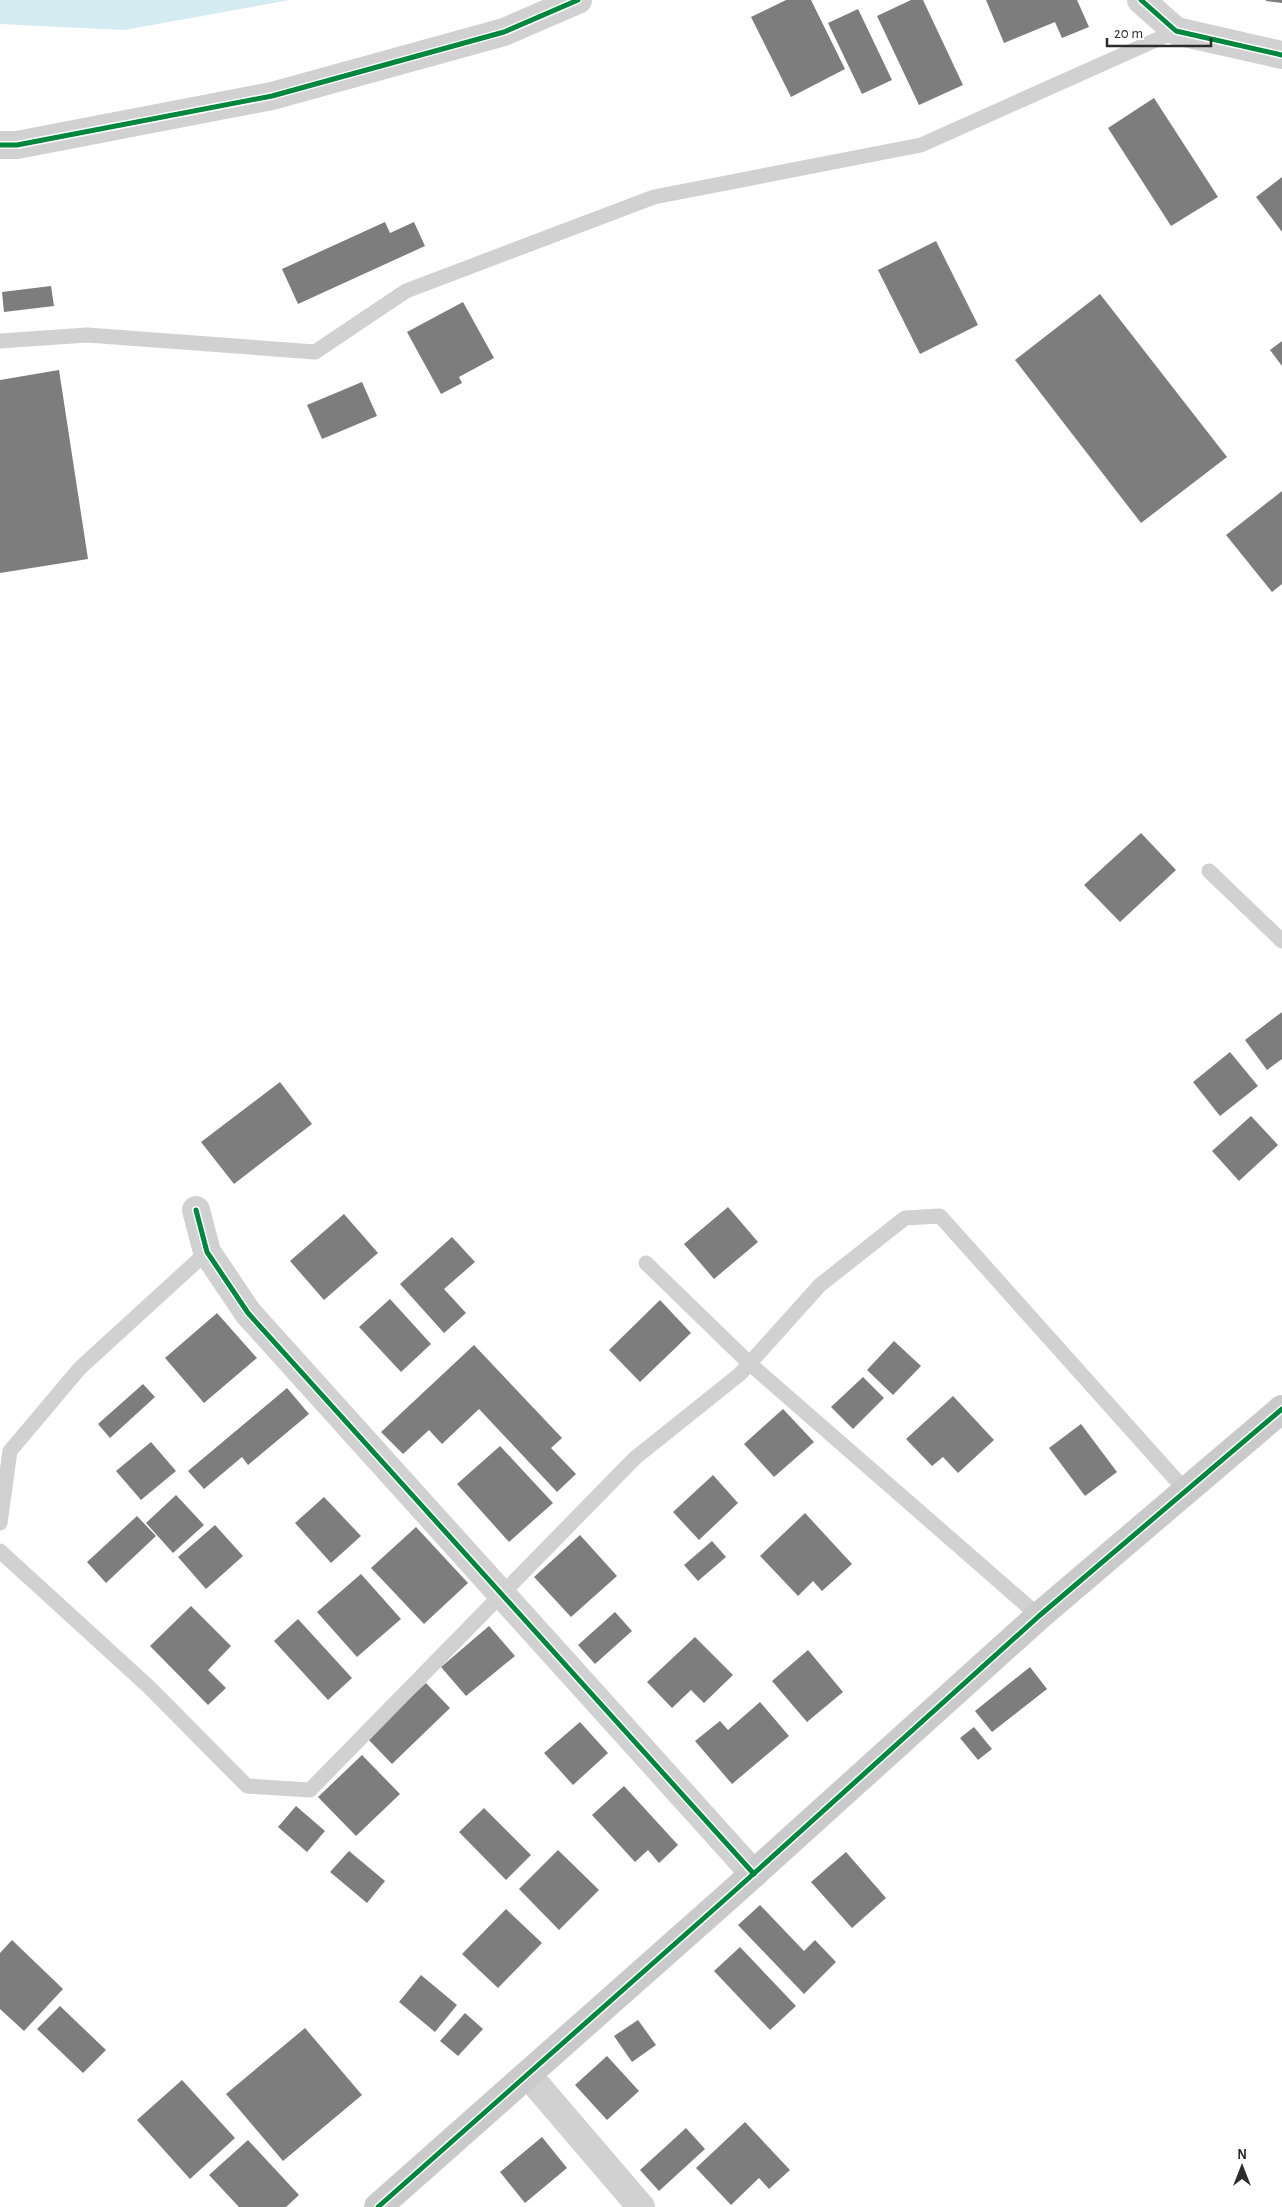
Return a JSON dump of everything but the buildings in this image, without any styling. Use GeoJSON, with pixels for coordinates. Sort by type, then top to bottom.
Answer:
{"type":"FeatureCollection","features":[{"type":"Feature","properties":{"kind":"street"},"geometry":{"type":"LineString","coordinates":[[0,145],[17,145],[272,96],[504,32],[578,0]]}},
{"type":"Feature","properties":{"kind":"street"},"geometry":{"type":"LineString","coordinates":[[1141,0],[1176,31],[1282,55]]}},
{"type":"Feature","properties":{"kind":"street"},"geometry":{"type":"LineString","coordinates":[[196,1210],[207,1252],[248,1312],[754,1874]]}},
{"type":"Feature","properties":{"kind":"street"},"geometry":{"type":"LineString","coordinates":[[378,2207],[754,1874],[1039,1616],[1282,1409]]}},
{"type":"Feature","properties":{"kind":"street"},"geometry":{"type":"LineString","coordinates":[[528,2075],[641,2207]]}},
{"type":"Feature","properties":{"kind":"lane"},"geometry":{"type":"LineString","coordinates":[[0,341],[87,335],[315,352],[406,291],[654,197],[921,145],[1176,31]]}},
{"type":"Feature","properties":{"kind":"lane"},"geometry":{"type":"LineString","coordinates":[[1209,871],[1282,941]]}},
{"type":"Feature","properties":{"kind":"lane"},"geometry":{"type":"LineString","coordinates":[[0,1551],[150,1687],[248,1786],[310,1790],[635,1458],[740,1374],[820,1285],[905,1218],[940,1216],[1186,1491]]}},
{"type":"Feature","properties":{"kind":"lane"},"geometry":{"type":"LineString","coordinates":[[0,1523],[10,1451],[80,1368],[207,1252]]}},
{"type":"Feature","properties":{"kind":"lane"},"geometry":{"type":"LineString","coordinates":[[646,1263],[749,1363],[1039,1616]]}},
{"type":"Feature","properties":{"kind":"water"},"geometry":{"type":"Polygon","coordinates":[[[0,0],[290,0],[124,30],[0,24],[0,0]]]}},
{"type":"Feature","properties":{"kind":"cycle path"},"geometry":{"type":"LineString","coordinates":[[0,145],[17,145],[272,96],[504,32],[578,0]]}},
{"type":"Feature","properties":{"kind":"cycle path"},"geometry":{"type":"LineString","coordinates":[[1141,0],[1176,31],[1282,55]]}},
{"type":"Feature","properties":{"kind":"cycle path"},"geometry":{"type":"LineString","coordinates":[[196,1210],[207,1252],[248,1313],[754,1874]]}},
{"type":"Feature","properties":{"kind":"cycle path"},"geometry":{"type":"LineString","coordinates":[[378,2207],[730,1895],[1039,1616],[1282,1409]]}}]}
